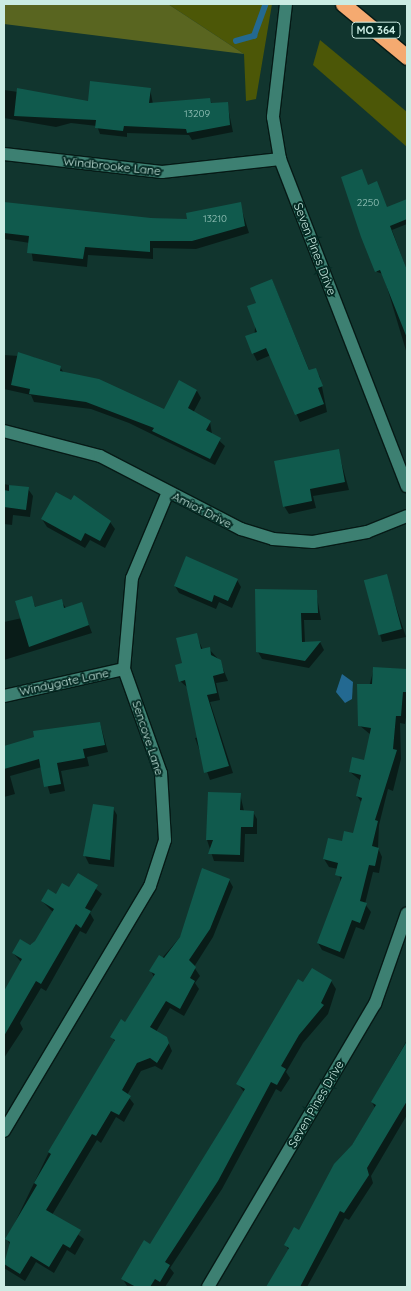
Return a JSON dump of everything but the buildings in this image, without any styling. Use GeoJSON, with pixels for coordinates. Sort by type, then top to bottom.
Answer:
{"type":"FeatureCollection","features":[{"type":"Feature","properties":{"kind":"highway","name":"MO 364"},"geometry":{"type":"LineString","coordinates":[[343,4],[407,57]]}},
{"type":"Feature","properties":{"kind":"street","name":"Seven Pines Drive"},"geometry":{"type":"LineString","coordinates":[[286,4],[273,116],[280,159],[407,486]]}},
{"type":"Feature","properties":{"kind":"street","name":"Windbrooke Lane"},"geometry":{"type":"LineString","coordinates":[[4,154],[162,172],[280,159]]}},
{"type":"Feature","properties":{"kind":"street","name":"Amiot Drive"},"geometry":{"type":"LineString","coordinates":[[4,431],[100,456],[241,529],[273,539],[313,542],[367,532],[407,516]]}},
{"type":"Feature","properties":{"kind":"street","name":"Sencove Lane"},"geometry":{"type":"LineString","coordinates":[[4,1131],[150,886],[165,840],[161,773],[124,669],[132,578],[168,492]]}},
{"type":"Feature","properties":{"kind":"street","name":"Windygate Lane"},"geometry":{"type":"LineString","coordinates":[[4,696],[124,669]]}},
{"type":"Feature","properties":{"kind":"street","name":"Seven Pines Drive"},"geometry":{"type":"LineString","coordinates":[[208,1287],[375,1004],[407,913]]}},
{"type":"Feature","properties":{"kind":"green space"},"geometry":{"type":"Polygon","coordinates":[[[4,4],[168,4],[244,54],[4,24],[4,4]]]}},
{"type":"Feature","properties":{"kind":"green space"},"geometry":{"type":"Polygon","coordinates":[[[168,4],[272,4],[256,99],[246,101],[244,54],[168,4]]]}},
{"type":"Feature","properties":{"kind":"green space"},"geometry":{"type":"Polygon","coordinates":[[[320,40],[407,112],[407,147],[313,65],[320,40]]]}},
{"type":"Feature","properties":{"kind":"water"},"geometry":{"type":"Polygon","coordinates":[[[342,674],[353,682],[352,699],[345,703],[336,692],[342,674]]]}},
{"type":"Feature","properties":{"kind":"waterway"},"geometry":{"type":"LineString","coordinates":[[236,41],[254,36],[265,5]]}}]}
